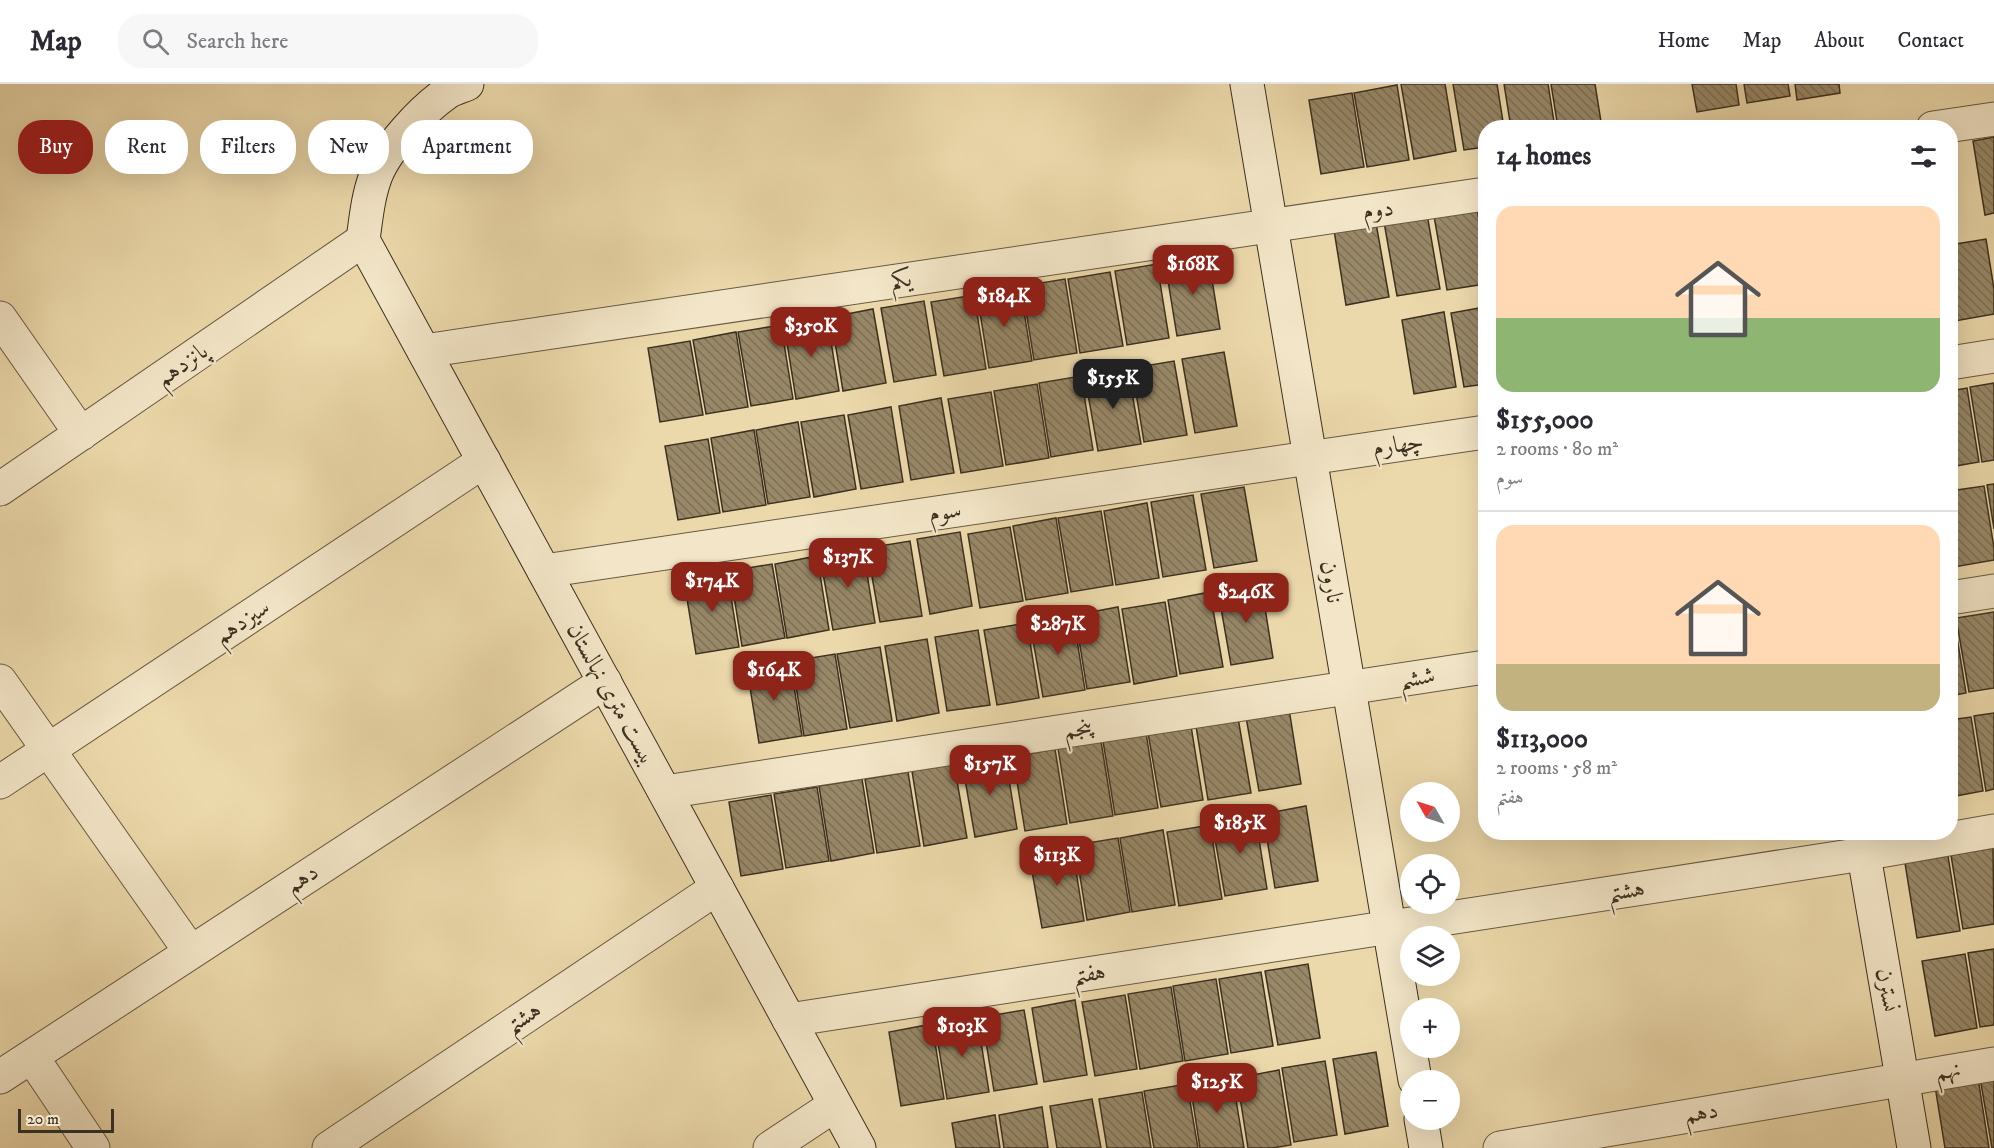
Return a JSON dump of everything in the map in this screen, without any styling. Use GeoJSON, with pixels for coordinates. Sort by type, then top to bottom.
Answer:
{"type":"FeatureCollection","features":[{"type":"Feature","properties":{"kind":"street"},"geometry":{"type":"LineString","coordinates":[[363,240],[367,207],[376,175],[393,146],[417,119],[446,93],[467,84]]}},
{"type":"Feature","properties":{"kind":"street","name":"نارون"},"geometry":{"type":"LineString","coordinates":[[1247,84],[1413,1070]]}},
{"type":"Feature","properties":{"kind":"street"},"geometry":{"type":"LineString","coordinates":[[1958,124],[1994,118]]}},
{"type":"Feature","properties":{"kind":"street","name":"دوم"},"geometry":{"type":"LineString","coordinates":[[1271,225],[1478,195]]}},
{"type":"Feature","properties":{"kind":"street","name":"یکم"},"geometry":{"type":"LineString","coordinates":[[424,351],[1271,225]]}},
{"type":"Feature","properties":{"kind":"street","name":"بیست متری نهالستان"},"geometry":{"type":"LineString","coordinates":[[363,240],[859,1148]]}},
{"type":"Feature","properties":{"kind":"street","name":"پانزدهم"},"geometry":{"type":"LineString","coordinates":[[0,489],[363,240]]}},
{"type":"Feature","properties":{"kind":"street"},"geometry":{"type":"LineString","coordinates":[[0,318],[81,434]]}},
{"type":"Feature","properties":{"kind":"street"},"geometry":{"type":"LineString","coordinates":[[1958,362],[1994,356]]}},
{"type":"Feature","properties":{"kind":"street","name":"چهارم"},"geometry":{"type":"LineString","coordinates":[[1310,458],[1478,433]]}},
{"type":"Feature","properties":{"kind":"street","name":"سوم"},"geometry":{"type":"LineString","coordinates":[[544,571],[1310,458]]}},
{"type":"Feature","properties":{"kind":"street","name":"سیزدهم"},"geometry":{"type":"LineString","coordinates":[[0,782],[484,461]]}},
{"type":"Feature","properties":{"kind":"street"},"geometry":{"type":"LineString","coordinates":[[1958,596],[1994,591]]}},
{"type":"Feature","properties":{"kind":"street","name":"ششم"},"geometry":{"type":"LineString","coordinates":[[1349,688],[1478,668]]}},
{"type":"Feature","properties":{"kind":"street"},"geometry":{"type":"LineString","coordinates":[[0,681],[190,951]]}},
{"type":"Feature","properties":{"kind":"street","name":"دهم"},"geometry":{"type":"LineString","coordinates":[[0,1077],[605,682]]}},
{"type":"Feature","properties":{"kind":"street","name":"پنجم"},"geometry":{"type":"LineString","coordinates":[[664,792],[1349,688]]}},
{"type":"Feature","properties":{"kind":"street"},"geometry":{"type":"LineString","coordinates":[[1958,834],[1994,831]]}},
{"type":"Feature","properties":{"kind":"street"},"geometry":{"type":"LineString","coordinates":[[1861,843],[1894,840]]}},
{"type":"Feature","properties":{"kind":"street","name":"هشتم"},"geometry":{"type":"LineString","coordinates":[[1389,928],[1861,843]]}},
{"type":"Feature","properties":{"kind":"street","name":"نسترن"},"geometry":{"type":"LineString","coordinates":[[1861,843],[1914,1148]]}},
{"type":"Feature","properties":{"kind":"street","name":"هشتم"},"geometry":{"type":"LineString","coordinates":[[329,1148],[717,888]]}},
{"type":"Feature","properties":{"kind":"street","name":"هفتم"},"geometry":{"type":"LineString","coordinates":[[789,1020],[1389,928]]}},
{"type":"Feature","properties":{"kind":"street"},"geometry":{"type":"LineString","coordinates":[[32,1057],[93,1148]]}},
{"type":"Feature","properties":{"kind":"street","name":"نهم"},"geometry":{"type":"LineString","coordinates":[[1902,1079],[1994,1064]]}},
{"type":"Feature","properties":{"kind":"street","name":"دهم"},"geometry":{"type":"LineString","coordinates":[[1500,1148],[1902,1079]]}},
{"type":"Feature","properties":{"kind":"street"},"geometry":{"type":"LineString","coordinates":[[770,1148],[836,1105]]}},
{"type":"Feature","properties":{"kind":"street"},"geometry":{"type":"LineString","coordinates":[[1423,1130],[1426,1148]]}},
{"type":"Feature","properties":{"kind":"building"},"geometry":{"type":"Polygon","coordinates":[[[1401,84],[1445,84],[1456,151],[1414,159],[1401,84]]]}},
{"type":"Feature","properties":{"kind":"building"},"geometry":{"type":"Polygon","coordinates":[[[1453,84],[1497,84],[1503,120],[1478,120],[1478,148],[1464,150],[1453,84]]]}},
{"type":"Feature","properties":{"kind":"building"},"geometry":{"type":"Polygon","coordinates":[[[1504,84],[1548,84],[1554,120],[1510,120],[1504,84]]]}},
{"type":"Feature","properties":{"kind":"building"},"geometry":{"type":"Polygon","coordinates":[[[1551,84],[1595,84],[1601,120],[1557,120],[1551,84]]]}},
{"type":"Feature","properties":{"kind":"building"},"geometry":{"type":"Polygon","coordinates":[[[1692,84],[1736,84],[1739,105],[1697,112],[1692,84]]]}},
{"type":"Feature","properties":{"kind":"building"},"geometry":{"type":"Polygon","coordinates":[[[1744,84],[1788,84],[1790,96],[1747,103],[1744,84]]]}},
{"type":"Feature","properties":{"kind":"building"},"geometry":{"type":"Polygon","coordinates":[[[1795,84],[1839,84],[1840,93],[1797,100],[1795,84]]]}},
{"type":"Feature","properties":{"kind":"building"},"geometry":{"type":"Polygon","coordinates":[[[1397,85],[1409,160],[1367,167],[1354,93],[1397,85]]]}},
{"type":"Feature","properties":{"kind":"building"},"geometry":{"type":"Polygon","coordinates":[[[1352,93],[1364,167],[1321,174],[1309,100],[1352,93]]]}},
{"type":"Feature","properties":{"kind":"building"},"geometry":{"type":"Polygon","coordinates":[[[1994,137],[1994,213],[1985,215],[1973,141],[1994,137]]]}},
{"type":"Feature","properties":{"kind":"building"},"geometry":{"type":"Polygon","coordinates":[[[1477,209],[1478,285],[1447,290],[1434,216],[1477,209]]]}},
{"type":"Feature","properties":{"kind":"building"},"geometry":{"type":"Polygon","coordinates":[[[1427,214],[1440,289],[1397,296],[1384,222],[1427,214]]]}},
{"type":"Feature","properties":{"kind":"building"},"geometry":{"type":"Polygon","coordinates":[[[1376,223],[1389,297],[1346,305],[1334,230],[1376,223]]]}},
{"type":"Feature","properties":{"kind":"building"},"geometry":{"type":"Polygon","coordinates":[[[1986,239],[1994,289],[1994,314],[1958,320],[1958,244],[1986,239]]]}},
{"type":"Feature","properties":{"kind":"building"},"geometry":{"type":"Polygon","coordinates":[[[1208,255],[1220,329],[1177,336],[1165,262],[1208,255]]]}},
{"type":"Feature","properties":{"kind":"building"},"geometry":{"type":"Polygon","coordinates":[[[1157,264],[1169,338],[1127,345],[1115,271],[1157,264]]]}},
{"type":"Feature","properties":{"kind":"building"},"geometry":{"type":"Polygon","coordinates":[[[1110,272],[1123,346],[1080,353],[1068,279],[1110,272]]]}},
{"type":"Feature","properties":{"kind":"building"},"geometry":{"type":"Polygon","coordinates":[[[1065,279],[1077,353],[1034,360],[1022,286],[1065,279]]]}},
{"type":"Feature","properties":{"kind":"building"},"geometry":{"type":"Polygon","coordinates":[[[1020,287],[1032,361],[989,368],[977,294],[1020,287]]]}},
{"type":"Feature","properties":{"kind":"building"},"geometry":{"type":"Polygon","coordinates":[[[974,295],[986,369],[944,376],[931,302],[974,295]]]}},
{"type":"Feature","properties":{"kind":"building"},"geometry":{"type":"Polygon","coordinates":[[[924,301],[936,375],[894,382],[881,308],[924,301]]]}},
{"type":"Feature","properties":{"kind":"building"},"geometry":{"type":"Polygon","coordinates":[[[1478,308],[1478,385],[1464,387],[1451,313],[1478,308]]]}},
{"type":"Feature","properties":{"kind":"building"},"geometry":{"type":"Polygon","coordinates":[[[873,309],[886,383],[843,391],[831,317],[873,309]]]}},
{"type":"Feature","properties":{"kind":"building"},"geometry":{"type":"Polygon","coordinates":[[[1444,312],[1456,387],[1414,394],[1402,320],[1444,312]]]}},
{"type":"Feature","properties":{"kind":"building"},"geometry":{"type":"Polygon","coordinates":[[[827,317],[839,391],[796,399],[784,324],[827,317]]]}},
{"type":"Feature","properties":{"kind":"building"},"geometry":{"type":"Polygon","coordinates":[[[781,325],[793,399],[751,406],[738,332],[781,325]]]}},
{"type":"Feature","properties":{"kind":"building"},"geometry":{"type":"Polygon","coordinates":[[[736,332],[748,407],[706,414],[693,340],[736,332]]]}},
{"type":"Feature","properties":{"kind":"building"},"geometry":{"type":"Polygon","coordinates":[[[690,341],[703,415],[660,422],[648,348],[690,341]]]}},
{"type":"Feature","properties":{"kind":"building"},"geometry":{"type":"Polygon","coordinates":[[[1224,352],[1237,426],[1195,433],[1182,359],[1224,352]]]}},
{"type":"Feature","properties":{"kind":"building"},"geometry":{"type":"Polygon","coordinates":[[[1174,361],[1187,435],[1144,442],[1132,368],[1174,361]]]}},
{"type":"Feature","properties":{"kind":"building"},"geometry":{"type":"Polygon","coordinates":[[[1128,370],[1141,444],[1098,451],[1085,377],[1128,370]]]}},
{"type":"Feature","properties":{"kind":"building"},"geometry":{"type":"Polygon","coordinates":[[[1081,376],[1093,450],[1051,457],[1039,383],[1081,376]]]}},
{"type":"Feature","properties":{"kind":"building"},"geometry":{"type":"Polygon","coordinates":[[[1994,383],[1994,460],[1982,462],[1970,387],[1994,383]]]}},
{"type":"Feature","properties":{"kind":"building"},"geometry":{"type":"Polygon","coordinates":[[[1037,384],[1049,458],[1006,465],[994,391],[1037,384]]]}},
{"type":"Feature","properties":{"kind":"building"},"geometry":{"type":"Polygon","coordinates":[[[1967,388],[1979,462],[1958,466],[1958,390],[1967,388]]]}},
{"type":"Feature","properties":{"kind":"building"},"geometry":{"type":"Polygon","coordinates":[[[991,392],[1003,466],[961,473],[948,399],[991,392]]]}},
{"type":"Feature","properties":{"kind":"building"},"geometry":{"type":"Polygon","coordinates":[[[941,398],[954,473],[911,480],[899,406],[941,398]]]}},
{"type":"Feature","properties":{"kind":"building"},"geometry":{"type":"Polygon","coordinates":[[[891,407],[903,482],[861,489],[848,415],[891,407]]]}},
{"type":"Feature","properties":{"kind":"building"},"geometry":{"type":"Polygon","coordinates":[[[844,415],[856,489],[814,497],[801,422],[844,415]]]}},
{"type":"Feature","properties":{"kind":"building"},"geometry":{"type":"Polygon","coordinates":[[[798,422],[810,497],[768,504],[756,430],[798,422]]]}},
{"type":"Feature","properties":{"kind":"building"},"geometry":{"type":"Polygon","coordinates":[[[754,430],[766,505],[723,512],[711,438],[754,430]]]}},
{"type":"Feature","properties":{"kind":"building"},"geometry":{"type":"Polygon","coordinates":[[[708,439],[720,513],[678,520],[665,446],[708,439]]]}},
{"type":"Feature","properties":{"kind":"building"},"geometry":{"type":"Polygon","coordinates":[[[1994,484],[1994,529],[1987,485],[1994,484]]]}},
{"type":"Feature","properties":{"kind":"building"},"geometry":{"type":"Polygon","coordinates":[[[1984,486],[1994,560],[1958,566],[1958,490],[1984,486]]]}},
{"type":"Feature","properties":{"kind":"building"},"geometry":{"type":"Polygon","coordinates":[[[1244,487],[1257,561],[1214,568],[1201,494],[1244,487]]]}},
{"type":"Feature","properties":{"kind":"building"},"geometry":{"type":"Polygon","coordinates":[[[1193,495],[1206,570],[1163,577],[1151,502],[1193,495]]]}},
{"type":"Feature","properties":{"kind":"building"},"geometry":{"type":"Polygon","coordinates":[[[1147,503],[1159,578],[1116,585],[1104,511],[1147,503]]]}},
{"type":"Feature","properties":{"kind":"building"},"geometry":{"type":"Polygon","coordinates":[[[1101,511],[1113,585],[1071,592],[1058,518],[1101,511]]]}},
{"type":"Feature","properties":{"kind":"building"},"geometry":{"type":"Polygon","coordinates":[[[1056,518],[1068,593],[1026,600],[1013,526],[1056,518]]]}},
{"type":"Feature","properties":{"kind":"building"},"geometry":{"type":"Polygon","coordinates":[[[1010,527],[1023,601],[980,608],[968,534],[1010,527]]]}},
{"type":"Feature","properties":{"kind":"building"},"geometry":{"type":"Polygon","coordinates":[[[960,532],[972,606],[930,614],[917,539],[960,532]]]}},
{"type":"Feature","properties":{"kind":"building"},"geometry":{"type":"Polygon","coordinates":[[[910,541],[922,616],[880,622],[867,548],[910,541]]]}},
{"type":"Feature","properties":{"kind":"building"},"geometry":{"type":"Polygon","coordinates":[[[863,549],[875,623],[833,630],[820,556],[863,549]]]}},
{"type":"Feature","properties":{"kind":"building"},"geometry":{"type":"Polygon","coordinates":[[[817,556],[829,630],[787,638],[775,564],[817,556]]]}},
{"type":"Feature","properties":{"kind":"building"},"geometry":{"type":"Polygon","coordinates":[[[772,564],[785,638],[742,646],[730,571],[772,564]]]}},
{"type":"Feature","properties":{"kind":"building"},"geometry":{"type":"Polygon","coordinates":[[[727,572],[739,647],[696,654],[684,580],[727,572]]]}},
{"type":"Feature","properties":{"kind":"building"},"geometry":{"type":"Polygon","coordinates":[[[1261,583],[1273,658],[1231,665],[1218,591],[1261,583]]]}},
{"type":"Feature","properties":{"kind":"building"},"geometry":{"type":"Polygon","coordinates":[[[1210,592],[1223,667],[1180,674],[1168,600],[1210,592]]]}},
{"type":"Feature","properties":{"kind":"building"},"geometry":{"type":"Polygon","coordinates":[[[1165,602],[1177,676],[1134,684],[1122,609],[1165,602]]]}},
{"type":"Feature","properties":{"kind":"building"},"geometry":{"type":"Polygon","coordinates":[[[1118,607],[1130,682],[1087,689],[1075,615],[1118,607]]]}},
{"type":"Feature","properties":{"kind":"building"},"geometry":{"type":"Polygon","coordinates":[[[1994,612],[1994,688],[1969,692],[1958,618],[1994,612]]]}},
{"type":"Feature","properties":{"kind":"building"},"geometry":{"type":"Polygon","coordinates":[[[1073,615],[1085,690],[1043,697],[1030,623],[1073,615]]]}},
{"type":"Feature","properties":{"kind":"building"},"geometry":{"type":"Polygon","coordinates":[[[1027,623],[1039,698],[997,705],[984,630],[1027,623]]]}},
{"type":"Feature","properties":{"kind":"building"},"geometry":{"type":"Polygon","coordinates":[[[978,630],[990,705],[947,711],[935,637],[978,630]]]}},
{"type":"Feature","properties":{"kind":"building"},"geometry":{"type":"Polygon","coordinates":[[[927,639],[939,713],[897,721],[885,646],[927,639]]]}},
{"type":"Feature","properties":{"kind":"building"},"geometry":{"type":"Polygon","coordinates":[[[1958,644],[1966,693],[1958,694],[1958,644]]]}},
{"type":"Feature","properties":{"kind":"building"},"geometry":{"type":"Polygon","coordinates":[[[880,647],[892,721],[850,728],[837,654],[880,647]]]}},
{"type":"Feature","properties":{"kind":"building"},"geometry":{"type":"Polygon","coordinates":[[[835,654],[847,729],[804,736],[792,661],[835,654]]]}},
{"type":"Feature","properties":{"kind":"building"},"geometry":{"type":"Polygon","coordinates":[[[790,662],[802,736],[759,743],[747,669],[790,662]]]}},
{"type":"Feature","properties":{"kind":"building"},"geometry":{"type":"Polygon","coordinates":[[[1289,709],[1301,784],[1259,791],[1246,717],[1289,709]]]}},
{"type":"Feature","properties":{"kind":"building"},"geometry":{"type":"Polygon","coordinates":[[[1994,713],[1994,789],[1986,791],[1974,716],[1994,713]]]}},
{"type":"Feature","properties":{"kind":"building"},"geometry":{"type":"Polygon","coordinates":[[[1971,717],[1983,791],[1958,796],[1958,719],[1971,717]]]}},
{"type":"Feature","properties":{"kind":"building"},"geometry":{"type":"Polygon","coordinates":[[[1238,718],[1251,793],[1208,800],[1196,726],[1238,718]]]}},
{"type":"Feature","properties":{"kind":"building"},"geometry":{"type":"Polygon","coordinates":[[[1191,726],[1203,800],[1161,807],[1148,733],[1191,726]]]}},
{"type":"Feature","properties":{"kind":"building"},"geometry":{"type":"Polygon","coordinates":[[[1146,733],[1158,808],[1115,815],[1103,741],[1146,733]]]}},
{"type":"Feature","properties":{"kind":"building"},"geometry":{"type":"Polygon","coordinates":[[[1101,741],[1113,816],[1070,823],[1058,748],[1101,741]]]}},
{"type":"Feature","properties":{"kind":"building"},"geometry":{"type":"Polygon","coordinates":[[[1055,749],[1067,824],[1025,831],[1013,757],[1055,749]]]}},
{"type":"Feature","properties":{"kind":"building"},"geometry":{"type":"Polygon","coordinates":[[[1005,755],[1017,829],[975,837],[962,762],[1005,755]]]}},
{"type":"Feature","properties":{"kind":"building"},"geometry":{"type":"Polygon","coordinates":[[[954,764],[967,838],[924,846],[912,771],[954,764]]]}},
{"type":"Feature","properties":{"kind":"building"},"geometry":{"type":"Polygon","coordinates":[[[908,772],[920,846],[877,853],[865,779],[908,772]]]}},
{"type":"Feature","properties":{"kind":"building"},"geometry":{"type":"Polygon","coordinates":[[[862,779],[874,853],[831,861],[819,786],[862,779]]]}},
{"type":"Feature","properties":{"kind":"building"},"geometry":{"type":"Polygon","coordinates":[[[817,787],[829,861],[786,868],[774,794],[817,787]]]}},
{"type":"Feature","properties":{"kind":"building"},"geometry":{"type":"Polygon","coordinates":[[[771,795],[783,869],[741,876],[729,802],[771,795]]]}},
{"type":"Feature","properties":{"kind":"building"},"geometry":{"type":"Polygon","coordinates":[[[1306,806],[1318,881],[1275,888],[1263,814],[1306,806]]]}},
{"type":"Feature","properties":{"kind":"building"},"geometry":{"type":"Polygon","coordinates":[[[1255,815],[1267,889],[1225,896],[1212,822],[1255,815]]]}},
{"type":"Feature","properties":{"kind":"building"},"geometry":{"type":"Polygon","coordinates":[[[1210,825],[1222,899],[1179,906],[1167,832],[1210,825]]]}},
{"type":"Feature","properties":{"kind":"building"},"geometry":{"type":"Polygon","coordinates":[[[1163,830],[1175,905],[1132,912],[1120,838],[1163,830]]]}},
{"type":"Feature","properties":{"kind":"building"},"geometry":{"type":"Polygon","coordinates":[[[1118,838],[1130,912],[1087,920],[1075,845],[1118,838]]]}},
{"type":"Feature","properties":{"kind":"building"},"geometry":{"type":"Polygon","coordinates":[[[1072,846],[1084,921],[1042,928],[1029,854],[1072,846]]]}},
{"type":"Feature","properties":{"kind":"building"},"geometry":{"type":"Polygon","coordinates":[[[1993,848],[1994,924],[1963,929],[1951,855],[1993,848]]]}},
{"type":"Feature","properties":{"kind":"building"},"geometry":{"type":"Polygon","coordinates":[[[1948,856],[1960,931],[1917,938],[1905,863],[1948,856]]]}},
{"type":"Feature","properties":{"kind":"building"},"geometry":{"type":"Polygon","coordinates":[[[1994,949],[1994,1025],[1980,1027],[1968,953],[1994,949]]]}},
{"type":"Feature","properties":{"kind":"building"},"geometry":{"type":"Polygon","coordinates":[[[1965,954],[1977,1028],[1935,1036],[1922,961],[1965,954]]]}},
{"type":"Feature","properties":{"kind":"building"},"geometry":{"type":"Polygon","coordinates":[[[1308,964],[1320,1038],[1278,1045],[1265,971],[1308,964]]]}},
{"type":"Feature","properties":{"kind":"building"},"geometry":{"type":"Polygon","coordinates":[[[1261,972],[1273,1046],[1231,1053],[1219,979],[1261,972]]]}},
{"type":"Feature","properties":{"kind":"building"},"geometry":{"type":"Polygon","coordinates":[[[1216,979],[1228,1054],[1185,1061],[1173,986],[1216,979]]]}},
{"type":"Feature","properties":{"kind":"building"},"geometry":{"type":"Polygon","coordinates":[[[1171,987],[1183,1061],[1140,1069],[1128,994],[1171,987]]]}},
{"type":"Feature","properties":{"kind":"building"},"geometry":{"type":"Polygon","coordinates":[[[1125,995],[1137,1069],[1095,1076],[1082,1002],[1125,995]]]}},
{"type":"Feature","properties":{"kind":"building"},"geometry":{"type":"Polygon","coordinates":[[[1075,1000],[1087,1075],[1044,1082],[1032,1008],[1075,1000]]]}},
{"type":"Feature","properties":{"kind":"building"},"geometry":{"type":"Polygon","coordinates":[[[1024,1010],[1037,1084],[994,1091],[982,1017],[1024,1010]]]}},
{"type":"Feature","properties":{"kind":"building"},"geometry":{"type":"Polygon","coordinates":[[[977,1017],[989,1092],[947,1099],[935,1024],[977,1017]]]}},
{"type":"Feature","properties":{"kind":"building"},"geometry":{"type":"Polygon","coordinates":[[[932,1024],[944,1099],[901,1106],[889,1032],[932,1024]]]}},
{"type":"Feature","properties":{"kind":"building"},"geometry":{"type":"Polygon","coordinates":[[[1376,1052],[1388,1126],[1345,1134],[1333,1059],[1376,1052]]]}},
{"type":"Feature","properties":{"kind":"building"},"geometry":{"type":"Polygon","coordinates":[[[1325,1061],[1337,1135],[1294,1142],[1282,1068],[1325,1061]]]}},
{"type":"Feature","properties":{"kind":"building"},"geometry":{"type":"Polygon","coordinates":[[[1279,1070],[1291,1145],[1248,1148],[1237,1078],[1279,1070]]]}},
{"type":"Feature","properties":{"kind":"building"},"geometry":{"type":"Polygon","coordinates":[[[1232,1076],[1244,1148],[1200,1148],[1190,1083],[1232,1076]]]}},
{"type":"Feature","properties":{"kind":"building"},"geometry":{"type":"Polygon","coordinates":[[[1994,1076],[1994,1148],[1992,1148],[1980,1078],[1994,1076]]]}},
{"type":"Feature","properties":{"kind":"building"},"geometry":{"type":"Polygon","coordinates":[[[1978,1078],[1989,1148],[1945,1148],[1935,1086],[1978,1078]]]}},
{"type":"Feature","properties":{"kind":"building"},"geometry":{"type":"Polygon","coordinates":[[[1187,1084],[1198,1148],[1154,1148],[1144,1091],[1187,1084]]]}},
{"type":"Feature","properties":{"kind":"building"},"geometry":{"type":"Polygon","coordinates":[[[1142,1092],[1151,1148],[1107,1148],[1099,1099],[1142,1092]]]}},
{"type":"Feature","properties":{"kind":"building"},"geometry":{"type":"Polygon","coordinates":[[[1092,1099],[1101,1148],[1057,1148],[1050,1106],[1092,1099]]]}},
{"type":"Feature","properties":{"kind":"building"},"geometry":{"type":"Polygon","coordinates":[[[1042,1107],[1048,1148],[1004,1148],[999,1115],[1042,1107]]]}},
{"type":"Feature","properties":{"kind":"building"},"geometry":{"type":"Polygon","coordinates":[[[995,1115],[1000,1148],[956,1148],[952,1123],[995,1115]]]}}]}
